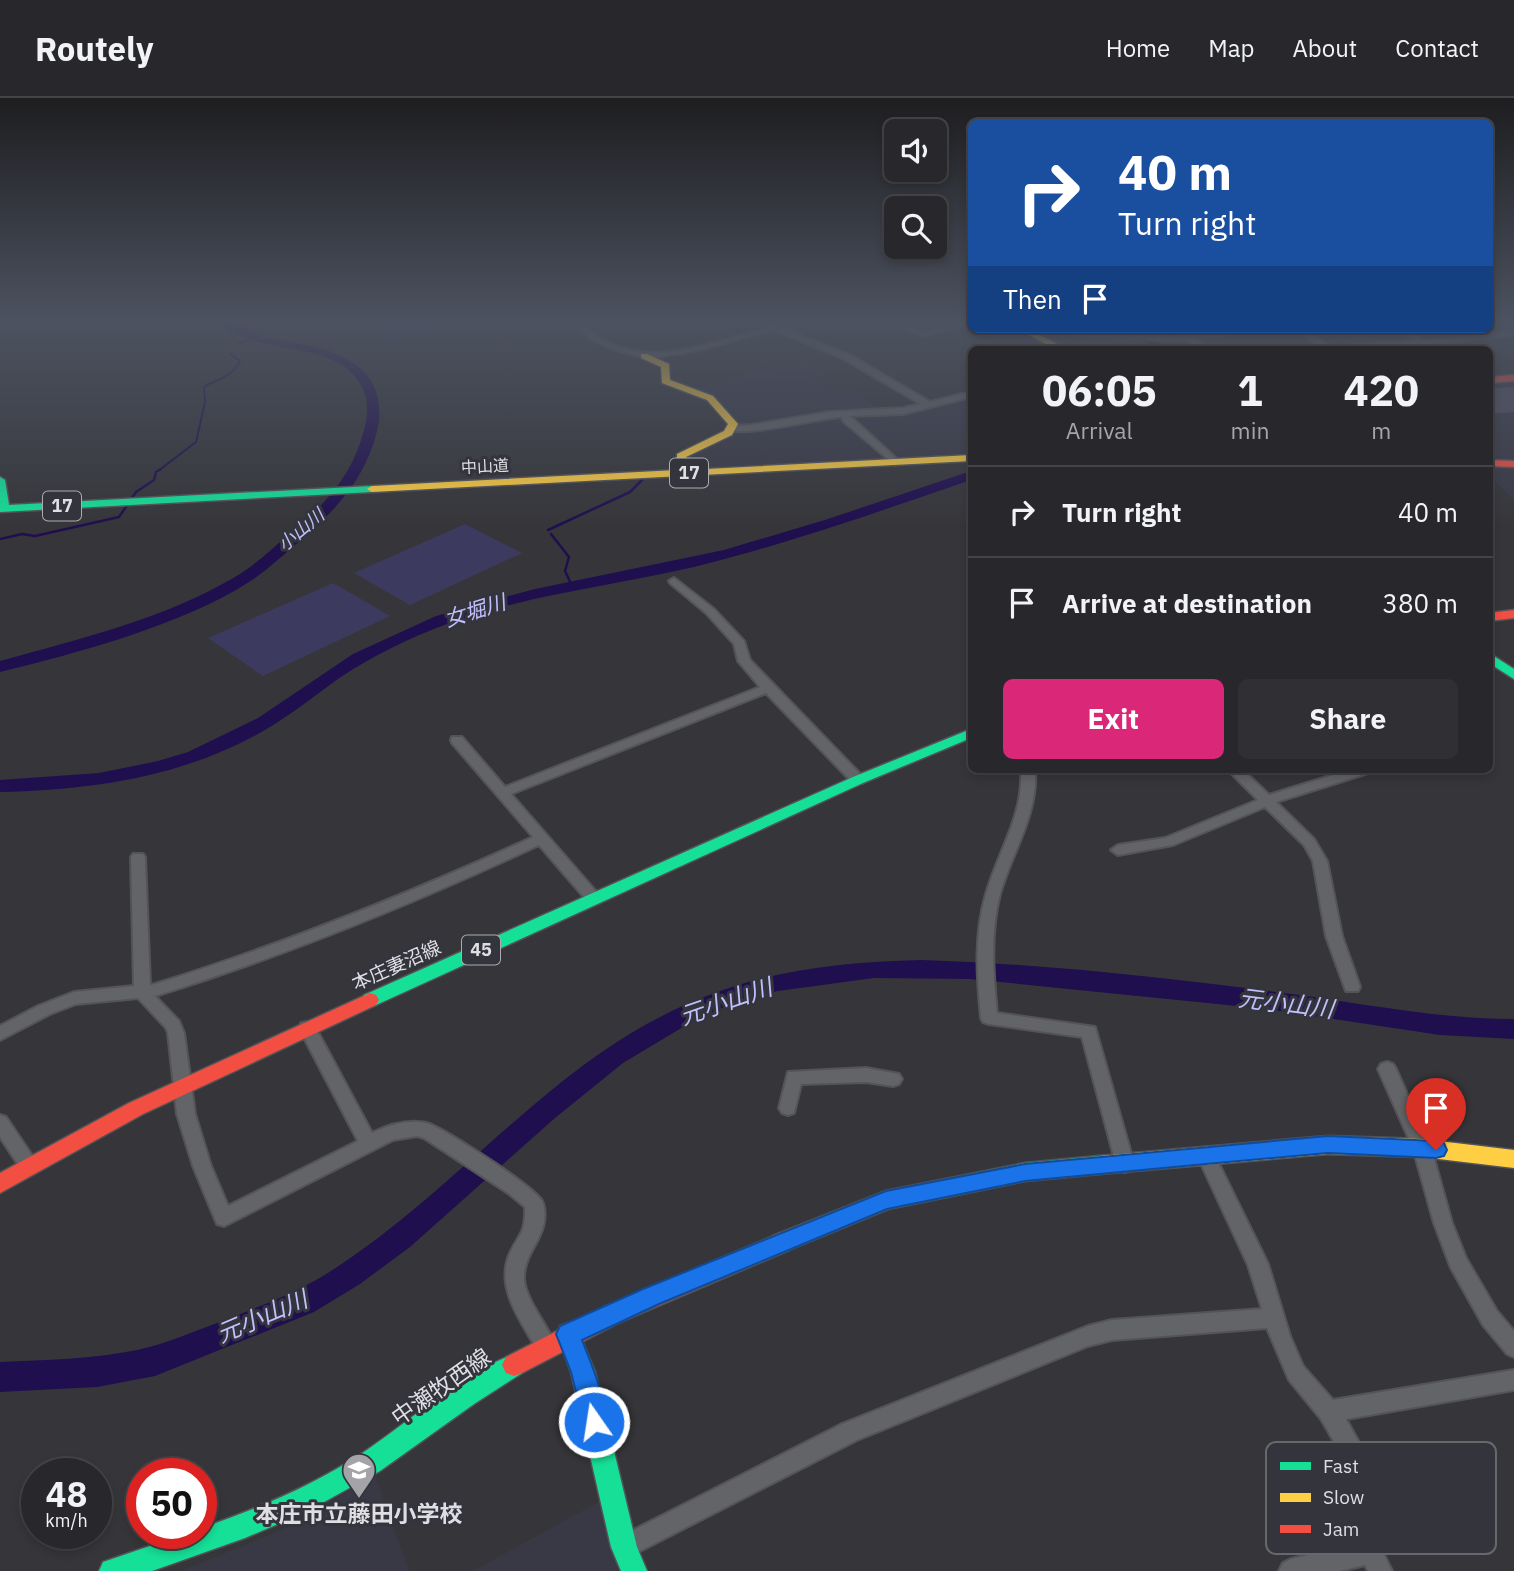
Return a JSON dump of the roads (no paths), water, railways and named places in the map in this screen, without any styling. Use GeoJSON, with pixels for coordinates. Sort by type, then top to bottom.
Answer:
{"type":"FeatureCollection","features":[{"type":"Feature","properties":{"kind":"main road"},"geometry":{"type":"LineString","coordinates":[[682,473],[681,456],[732,429],[733,424],[714,401],[684,389]]}},
{"type":"Feature","properties":{"kind":"main road","name":"中山道"},"geometry":{"type":"LineString","coordinates":[[1,509],[968,458]]}},
{"type":"Feature","properties":{"kind":"main road"},"geometry":{"type":"LineString","coordinates":[[1493,463],[1514,464]]}},
{"type":"Feature","properties":{"kind":"main road"},"geometry":{"type":"LineString","coordinates":[[0,480],[4,502],[1,509]]}},
{"type":"Feature","properties":{"kind":"main road"},"geometry":{"type":"LineString","coordinates":[[1493,617],[1514,614]]}},
{"type":"Feature","properties":{"kind":"main road"},"geometry":{"type":"LineString","coordinates":[[1493,660],[1514,675]]}},
{"type":"Feature","properties":{"kind":"main road","name":"本庄妻沼線"},"geometry":{"type":"LineString","coordinates":[[0,1184],[98,1126],[182,1085],[858,780],[968,734]]}},
{"type":"Feature","properties":{"kind":"main road","name":"中瀬牧西線"},"geometry":{"type":"LineString","coordinates":[[113,1571],[151,1565],[339,1482],[568,1334],[651,1296],[886,1200],[1025,1172],[1328,1145],[1422,1148],[1514,1159]]}},
{"type":"Feature","properties":{"kind":"main road"},"geometry":{"type":"LineString","coordinates":[[568,1334],[583,1372],[624,1547],[634,1571]]}},
{"type":"Feature","properties":{"kind":"street"},"geometry":{"type":"LineString","coordinates":[[901,389],[929,405]]}},
{"type":"Feature","properties":{"kind":"street"},"geometry":{"type":"LineString","coordinates":[[732,429],[799,419],[903,411],[968,396]]}},
{"type":"Feature","properties":{"kind":"street"},"geometry":{"type":"LineString","coordinates":[[846,415],[846,419],[895,462]]}},
{"type":"Feature","properties":{"kind":"street"},"geometry":{"type":"LineString","coordinates":[[674,581],[710,611],[740,643],[744,661],[858,780]]}},
{"type":"Feature","properties":{"kind":"street"},"geometry":{"type":"LineString","coordinates":[[502,793],[768,688]]}},
{"type":"Feature","properties":{"kind":"street"},"geometry":{"type":"LineString","coordinates":[[457,740],[594,899]]}},
{"type":"Feature","properties":{"kind":"street"},"geometry":{"type":"LineString","coordinates":[[1028,773],[1027,795],[992,895],[986,944],[989,1018],[1088,1032],[1125,1164]]}},
{"type":"Feature","properties":{"kind":"street"},"geometry":{"type":"LineString","coordinates":[[1238,773],[1309,842],[1320,861],[1334,936],[1352,987]]}},
{"type":"Feature","properties":{"kind":"street"},"geometry":{"type":"LineString","coordinates":[[1118,850],[1168,842],[1267,800],[1353,773]]}},
{"type":"Feature","properties":{"kind":"street"},"geometry":{"type":"LineString","coordinates":[[0,1034],[51,1006],[74,998],[142,992],[244,962],[332,928],[540,839]]}},
{"type":"Feature","properties":{"kind":"street"},"geometry":{"type":"LineString","coordinates":[[138,857],[142,992],[173,1025],[180,1050],[186,1114],[202,1166],[224,1217],[390,1133],[417,1129],[437,1135],[515,1187],[534,1204],[535,1228],[518,1258],[514,1277],[516,1291],[546,1346]]}},
{"type":"Feature","properties":{"kind":"street"},"geometry":{"type":"LineString","coordinates":[[307,1028],[336,1087],[368,1142]]}},
{"type":"Feature","properties":{"kind":"street"},"geometry":{"type":"LineString","coordinates":[[1387,1069],[1422,1148],[1443,1223],[1458,1262],[1490,1318],[1514,1347]]}},
{"type":"Feature","properties":{"kind":"street"},"geometry":{"type":"LineString","coordinates":[[788,1108],[794,1077],[866,1075],[894,1079]]}},
{"type":"Feature","properties":{"kind":"street"},"geometry":{"type":"LineString","coordinates":[[0,1122],[29,1166]]}},
{"type":"Feature","properties":{"kind":"street"},"geometry":{"type":"LineString","coordinates":[[1206,1155],[1258,1264],[1296,1373],[1329,1411],[1347,1442]]}},
{"type":"Feature","properties":{"kind":"street"},"geometry":{"type":"LineString","coordinates":[[624,1547],[850,1432],[1088,1336],[1112,1330],[1275,1318]]}},
{"type":"Feature","properties":{"kind":"street"},"geometry":{"type":"LineString","coordinates":[[1329,1411],[1393,1399],[1440,1395],[1514,1380]]}},
{"type":"Feature","properties":{"kind":"street"},"geometry":{"type":"LineString","coordinates":[[1291,1571],[1376,1561]]}},
{"type":"Feature","properties":{"kind":"waterway"},"geometry":{"type":"LineString","coordinates":[[159,470],[196,442],[205,402],[204,389]]}},
{"type":"Feature","properties":{"kind":"waterway","name":"小山川"},"geometry":{"type":"LineString","coordinates":[[0,667],[90,641],[178,610],[234,584],[259,568],[329,507],[355,473],[373,418],[373,401],[369,389]]}},
{"type":"Feature","properties":{"kind":"waterway"},"geometry":{"type":"LineString","coordinates":[[0,539],[22,534],[35,536],[119,517],[136,492],[154,480],[159,470]]}},
{"type":"Feature","properties":{"kind":"waterway","name":"女堀川"},"geometry":{"type":"LineString","coordinates":[[0,786],[99,779],[131,774],[195,756],[265,722],[359,658],[442,620],[535,594],[729,553],[834,522],[968,476]]}},
{"type":"Feature","properties":{"kind":"waterway"},"geometry":{"type":"LineString","coordinates":[[548,530],[630,492],[642,480]]}},
{"type":"Feature","properties":{"kind":"waterway"},"geometry":{"type":"LineString","coordinates":[[551,534],[569,557],[565,571],[572,586]]}},
{"type":"Feature","properties":{"kind":"waterway","name":"元小山川"},"geometry":{"type":"LineString","coordinates":[[0,1377],[97,1371],[155,1361],[186,1351],[303,1302],[350,1275],[400,1238],[545,1110],[614,1056],[689,1011],[731,995],[778,982],[874,969],[970,970],[1267,1000],[1440,1025],[1514,1029]]}},
{"type":"Feature","properties":{"kind":"place","name":"本庄市立藤田小学校"},"geometry":{"type":"Point","coordinates":[359,1500]}}]}
